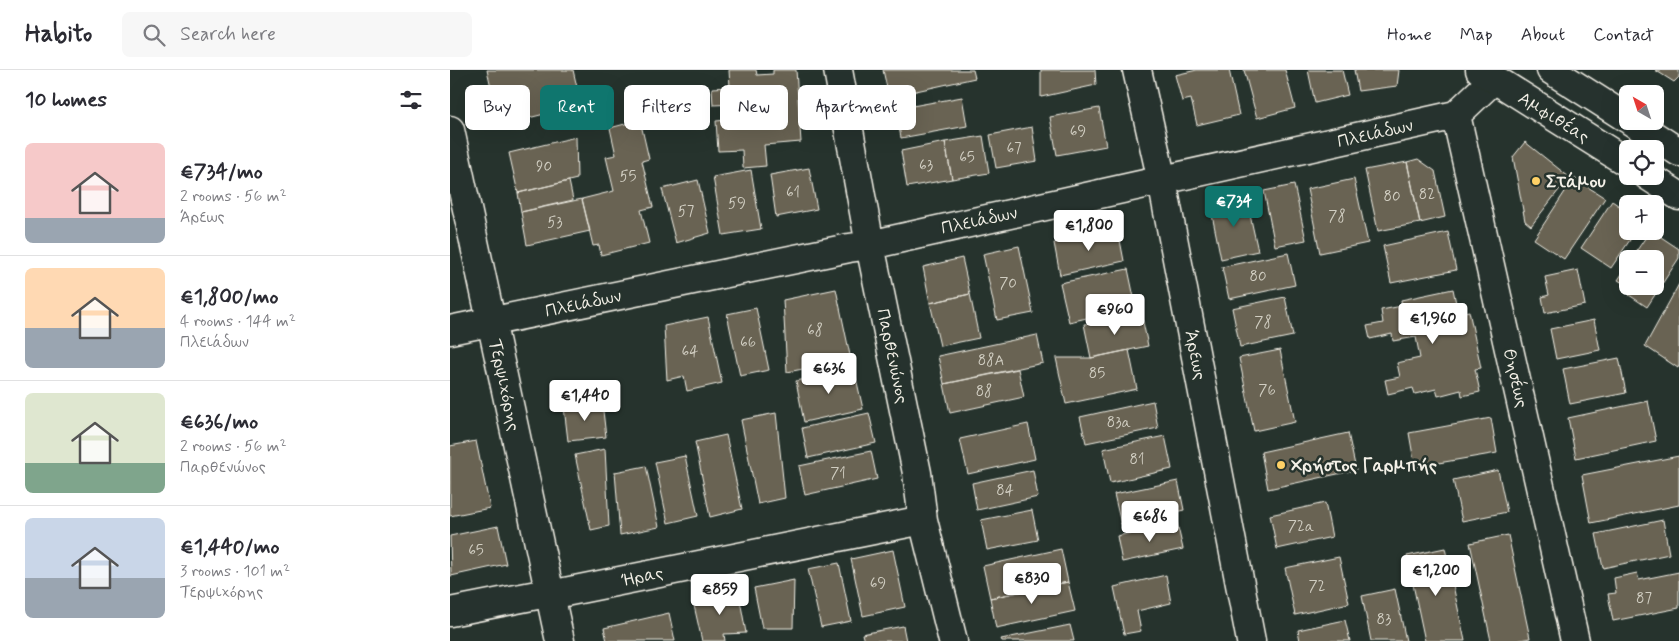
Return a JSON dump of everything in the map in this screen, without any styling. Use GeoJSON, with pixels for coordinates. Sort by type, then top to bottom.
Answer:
{"type":"FeatureCollection","features":[{"type":"Feature","properties":{"kind":"street","name":"Παρθενώνος"},"geometry":{"type":"LineString","coordinates":[[838,70],[870,245],[916,473],[923,520],[953,641]]}},
{"type":"Feature","properties":{"kind":"street","name":"Άρεως"},"geometry":{"type":"LineString","coordinates":[[1137,70],[1162,181],[1251,641]]}},
{"type":"Feature","properties":{"kind":"street"},"geometry":{"type":"LineString","coordinates":[[1557,72],[1619,113]]}},
{"type":"Feature","properties":{"kind":"street"},"geometry":{"type":"LineString","coordinates":[[1456,115],[1487,74]]}},
{"type":"Feature","properties":{"kind":"street","name":"Αμφιθέας"},"geometry":{"type":"LineString","coordinates":[[1487,74],[1619,157]]}},
{"type":"Feature","properties":{"kind":"street","name":"Πλειάδων"},"geometry":{"type":"LineString","coordinates":[[450,330],[870,245],[1456,115]]}},
{"type":"Feature","properties":{"kind":"street","name":"Θησέως"},"geometry":{"type":"LineString","coordinates":[[1456,115],[1575,641]]}},
{"type":"Feature","properties":{"kind":"street","name":"Τερψιχόρης"},"geometry":{"type":"LineString","coordinates":[[450,130],[560,641]]}},
{"type":"Feature","properties":{"kind":"street"},"geometry":{"type":"LineString","coordinates":[[1645,130],[1679,152]]}},
{"type":"Feature","properties":{"kind":"street"},"geometry":{"type":"LineString","coordinates":[[1662,185],[1679,196]]}},
{"type":"Feature","properties":{"kind":"street","name":"Ήρας"},"geometry":{"type":"LineString","coordinates":[[450,612],[537,595],[550,595],[923,520]]}},
{"type":"Feature","properties":{"kind":"building"},"geometry":{"type":"Polygon","coordinates":[[[487,70],[573,70],[576,85],[540,85],[540,115],[530,118],[530,85],[491,85],[487,70]]]}},
{"type":"Feature","properties":{"kind":"building"},"geometry":{"type":"Polygon","coordinates":[[[729,70],[756,70],[757,75],[773,74],[773,70],[796,70],[798,130],[800,130],[801,142],[764,145],[766,166],[743,168],[742,150],[718,151],[716,121],[720,121],[720,130],[788,130],[788,85],[730,85],[729,70]]]}},
{"type":"Feature","properties":{"kind":"building"},"geometry":{"type":"Polygon","coordinates":[[[883,70],[973,70],[975,78],[916,91],[916,85],[886,85],[883,70]]]}},
{"type":"Feature","properties":{"kind":"building"},"geometry":{"type":"Polygon","coordinates":[[[1041,70],[1095,70],[1096,85],[1041,97],[1041,70]]]}},
{"type":"Feature","properties":{"kind":"building"},"geometry":{"type":"Polygon","coordinates":[[[1197,70],[1229,70],[1239,115],[1197,125],[1191,99],[1182,101],[1175,75],[1197,70]]]}},
{"type":"Feature","properties":{"kind":"building"},"geometry":{"type":"Polygon","coordinates":[[[1244,70],[1285,70],[1295,108],[1257,118],[1244,70]]]}},
{"type":"Feature","properties":{"kind":"building"},"geometry":{"type":"Polygon","coordinates":[[[1308,70],[1342,70],[1348,95],[1315,103],[1308,70]]]}},
{"type":"Feature","properties":{"kind":"building"},"geometry":{"type":"Polygon","coordinates":[[[1354,70],[1399,70],[1397,86],[1358,91],[1354,70]]]}},
{"type":"Feature","properties":{"kind":"building"},"geometry":{"type":"Polygon","coordinates":[[[1655,70],[1679,70],[1679,77],[1674,82],[1655,70]]]}},
{"type":"Feature","properties":{"kind":"building"},"geometry":{"type":"Polygon","coordinates":[[[712,88],[720,88],[720,105],[713,105],[712,88]]]}},
{"type":"Feature","properties":{"kind":"building"},"geometry":{"type":"Polygon","coordinates":[[[962,97],[967,126],[901,138],[900,130],[916,130],[916,105],[962,97]]]}},
{"type":"Feature","properties":{"kind":"building"},"geometry":{"type":"Polygon","coordinates":[[[1099,108],[1106,146],[1057,155],[1050,117],[1099,108]]]}},
{"type":"Feature","properties":{"kind":"building"},"geometry":{"type":"Polygon","coordinates":[[[624,124],[624,130],[642,130],[649,159],[642,161],[653,207],[641,210],[649,243],[601,255],[599,245],[593,246],[582,199],[614,191],[606,157],[616,155],[610,130],[614,130],[614,127],[624,124]]]}},
{"type":"Feature","properties":{"kind":"building"},"geometry":{"type":"Polygon","coordinates":[[[1032,127],[1037,161],[996,168],[990,135],[1032,127]]]}},
{"type":"Feature","properties":{"kind":"building"},"geometry":{"type":"Polygon","coordinates":[[[983,136],[989,173],[952,179],[945,142],[983,136]]]}},
{"type":"Feature","properties":{"kind":"building"},"geometry":{"type":"Polygon","coordinates":[[[576,137],[577,179],[518,193],[509,153],[576,137]]]}},
{"type":"Feature","properties":{"kind":"building"},"geometry":{"type":"Polygon","coordinates":[[[945,142],[952,179],[907,187],[901,151],[945,142]]]}},
{"type":"Feature","properties":{"kind":"building"},"geometry":{"type":"Polygon","coordinates":[[[1525,142],[1569,177],[1531,226],[1525,221],[1513,157],[1525,142]]]}},
{"type":"Feature","properties":{"kind":"building"},"geometry":{"type":"Polygon","coordinates":[[[1418,159],[1435,171],[1445,217],[1420,223],[1407,162],[1418,159]]]}},
{"type":"Feature","properties":{"kind":"building"},"geometry":{"type":"Polygon","coordinates":[[[1407,162],[1420,223],[1378,231],[1365,170],[1407,162]]]}},
{"type":"Feature","properties":{"kind":"building"},"geometry":{"type":"Polygon","coordinates":[[[809,168],[817,209],[776,217],[770,175],[809,168]]]}},
{"type":"Feature","properties":{"kind":"building"},"geometry":{"type":"Polygon","coordinates":[[[751,170],[761,229],[723,235],[713,177],[751,170]]]}},
{"type":"Feature","properties":{"kind":"building"},"geometry":{"type":"Polygon","coordinates":[[[1574,178],[1605,198],[1564,259],[1534,239],[1574,178]]]}},
{"type":"Feature","properties":{"kind":"building"},"geometry":{"type":"Polygon","coordinates":[[[1354,179],[1368,243],[1320,253],[1307,189],[1354,179]]]}},
{"type":"Feature","properties":{"kind":"building"},"geometry":{"type":"Polygon","coordinates":[[[698,180],[710,233],[676,243],[662,189],[698,180]]]}},
{"type":"Feature","properties":{"kind":"building"},"geometry":{"type":"Polygon","coordinates":[[[569,181],[573,200],[521,212],[518,193],[569,181]]]}},
{"type":"Feature","properties":{"kind":"building"},"geometry":{"type":"Polygon","coordinates":[[[1294,185],[1306,240],[1275,246],[1264,191],[1294,185]]]}},
{"type":"Feature","properties":{"kind":"building"},"geometry":{"type":"Polygon","coordinates":[[[1246,197],[1258,251],[1221,259],[1210,205],[1246,197]]]}},
{"type":"Feature","properties":{"kind":"building"},"geometry":{"type":"Polygon","coordinates":[[[582,199],[590,231],[527,245],[521,212],[582,199]]]}},
{"type":"Feature","properties":{"kind":"building"},"geometry":{"type":"Polygon","coordinates":[[[1612,201],[1619,206],[1619,240],[1630,240],[1623,250],[1619,250],[1619,256],[1611,268],[1581,248],[1612,201]]]}},
{"type":"Feature","properties":{"kind":"building"},"geometry":{"type":"Polygon","coordinates":[[[1118,230],[1124,261],[1060,275],[1054,243],[1118,230]]]}},
{"type":"Feature","properties":{"kind":"building"},"geometry":{"type":"Polygon","coordinates":[[[1448,232],[1456,270],[1391,283],[1383,246],[1448,232]]]}},
{"type":"Feature","properties":{"kind":"building"},"geometry":{"type":"Polygon","coordinates":[[[1664,239],[1679,249],[1679,258],[1664,281],[1664,250],[1637,250],[1644,240],[1664,239]]]}},
{"type":"Feature","properties":{"kind":"building"},"geometry":{"type":"Polygon","coordinates":[[[1019,246],[1033,313],[997,320],[983,254],[1019,246]]]}},
{"type":"Feature","properties":{"kind":"building"},"geometry":{"type":"Polygon","coordinates":[[[1288,253],[1295,285],[1229,299],[1222,267],[1288,253]]]}},
{"type":"Feature","properties":{"kind":"building"},"geometry":{"type":"Polygon","coordinates":[[[962,258],[970,294],[930,303],[923,267],[962,258]]]}},
{"type":"Feature","properties":{"kind":"building"},"geometry":{"type":"Polygon","coordinates":[[[1128,269],[1136,307],[1069,322],[1060,283],[1128,269]]]}},
{"type":"Feature","properties":{"kind":"building"},"geometry":{"type":"Polygon","coordinates":[[[1578,270],[1585,305],[1545,313],[1542,297],[1549,295],[1545,277],[1578,270]]]}},
{"type":"Feature","properties":{"kind":"building"},"geometry":{"type":"Polygon","coordinates":[[[1679,284],[1679,365],[1678,368],[1645,346],[1679,284]]]}},
{"type":"Feature","properties":{"kind":"building"},"geometry":{"type":"Polygon","coordinates":[[[836,289],[851,360],[787,372],[783,300],[836,289]]]}},
{"type":"Feature","properties":{"kind":"building"},"geometry":{"type":"Polygon","coordinates":[[[1453,289],[1458,313],[1469,311],[1481,368],[1475,369],[1480,392],[1462,396],[1461,390],[1438,396],[1436,389],[1415,394],[1413,388],[1388,394],[1385,380],[1400,377],[1397,363],[1420,358],[1416,337],[1393,341],[1392,334],[1370,339],[1367,326],[1383,323],[1381,310],[1402,306],[1401,300],[1453,289]]]}},
{"type":"Feature","properties":{"kind":"building"},"geometry":{"type":"Polygon","coordinates":[[[970,294],[979,338],[940,346],[930,303],[970,294]]]}},
{"type":"Feature","properties":{"kind":"building"},"geometry":{"type":"Polygon","coordinates":[[[1629,295],[1655,295],[1647,307],[1629,295]]]}},
{"type":"Feature","properties":{"kind":"building"},"geometry":{"type":"Polygon","coordinates":[[[1285,297],[1293,336],[1240,347],[1232,308],[1285,297]]]}},
{"type":"Feature","properties":{"kind":"building"},"geometry":{"type":"Polygon","coordinates":[[[756,308],[769,370],[740,376],[727,314],[756,308]]]}},
{"type":"Feature","properties":{"kind":"building"},"geometry":{"type":"Polygon","coordinates":[[[708,317],[722,383],[687,391],[684,376],[667,380],[664,326],[708,317]]]}},
{"type":"Feature","properties":{"kind":"building"},"geometry":{"type":"Polygon","coordinates":[[[1142,317],[1148,346],[1091,358],[1084,324],[1142,317]]]}},
{"type":"Feature","properties":{"kind":"building"},"geometry":{"type":"Polygon","coordinates":[[[1594,320],[1600,350],[1556,359],[1550,329],[1594,320]]]}},
{"type":"Feature","properties":{"kind":"building"},"geometry":{"type":"Polygon","coordinates":[[[1037,335],[1043,363],[944,384],[938,356],[1037,335]]]}},
{"type":"Feature","properties":{"kind":"building"},"geometry":{"type":"Polygon","coordinates":[[[1129,350],[1137,389],[1066,404],[1056,358],[1091,358],[1129,350]]]}},
{"type":"Feature","properties":{"kind":"building"},"geometry":{"type":"Polygon","coordinates":[[[1280,350],[1295,422],[1254,431],[1239,358],[1280,350]]]}},
{"type":"Feature","properties":{"kind":"building"},"geometry":{"type":"Polygon","coordinates":[[[1619,358],[1626,393],[1570,404],[1563,369],[1619,358]]]}},
{"type":"Feature","properties":{"kind":"building"},"geometry":{"type":"Polygon","coordinates":[[[854,369],[863,409],[804,422],[796,381],[854,369]]]}},
{"type":"Feature","properties":{"kind":"building"},"geometry":{"type":"Polygon","coordinates":[[[1018,369],[1024,397],[950,413],[944,384],[1018,369]]]}},
{"type":"Feature","properties":{"kind":"building"},"geometry":{"type":"Polygon","coordinates":[[[1153,401],[1158,428],[1086,443],[1080,417],[1153,401]]]}},
{"type":"Feature","properties":{"kind":"building"},"geometry":{"type":"Polygon","coordinates":[[[1648,401],[1656,441],[1576,458],[1568,418],[1648,401]]]}},
{"type":"Feature","properties":{"kind":"building"},"geometry":{"type":"Polygon","coordinates":[[[602,402],[606,437],[568,441],[564,407],[602,402]]]}},
{"type":"Feature","properties":{"kind":"building"},"geometry":{"type":"Polygon","coordinates":[[[776,413],[785,498],[758,504],[741,420],[776,413]]]}},
{"type":"Feature","properties":{"kind":"building"},"geometry":{"type":"Polygon","coordinates":[[[869,413],[876,443],[808,458],[802,428],[869,413]]]}},
{"type":"Feature","properties":{"kind":"building"},"geometry":{"type":"Polygon","coordinates":[[[1491,418],[1497,453],[1415,467],[1409,433],[1491,418]]]}},
{"type":"Feature","properties":{"kind":"building"},"geometry":{"type":"Polygon","coordinates":[[[1028,424],[1035,459],[968,474],[960,439],[1028,424]]]}},
{"type":"Feature","properties":{"kind":"building"},"geometry":{"type":"Polygon","coordinates":[[[1348,433],[1356,470],[1268,489],[1261,452],[1348,433]]]}},
{"type":"Feature","properties":{"kind":"building"},"geometry":{"type":"Polygon","coordinates":[[[726,435],[742,509],[710,517],[695,442],[726,435]]]}},
{"type":"Feature","properties":{"kind":"building"},"geometry":{"type":"Polygon","coordinates":[[[1165,436],[1172,469],[1110,483],[1103,449],[1165,436]]]}},
{"type":"Feature","properties":{"kind":"building"},"geometry":{"type":"Polygon","coordinates":[[[476,441],[490,508],[450,516],[450,446],[476,441]]]}},
{"type":"Feature","properties":{"kind":"building"},"geometry":{"type":"Polygon","coordinates":[[[605,449],[609,526],[591,530],[575,455],[605,449]]]}},
{"type":"Feature","properties":{"kind":"building"},"geometry":{"type":"Polygon","coordinates":[[[871,451],[877,479],[805,495],[799,466],[871,451]]]}},
{"type":"Feature","properties":{"kind":"building"},"geometry":{"type":"Polygon","coordinates":[[[685,456],[698,516],[668,523],[655,462],[685,456]]]}},
{"type":"Feature","properties":{"kind":"building"},"geometry":{"type":"Polygon","coordinates":[[[1679,456],[1679,505],[1591,523],[1582,475],[1679,456]]]}},
{"type":"Feature","properties":{"kind":"building"},"geometry":{"type":"Polygon","coordinates":[[[646,466],[659,527],[620,535],[615,472],[646,466]]]}},
{"type":"Feature","properties":{"kind":"building"},"geometry":{"type":"Polygon","coordinates":[[[1033,470],[1038,497],[977,510],[972,483],[1033,470]]]}},
{"type":"Feature","properties":{"kind":"building"},"geometry":{"type":"Polygon","coordinates":[[[1498,470],[1507,512],[1462,521],[1453,480],[1498,470]]]}},
{"type":"Feature","properties":{"kind":"building"},"geometry":{"type":"Polygon","coordinates":[[[1178,481],[1184,510],[1121,524],[1114,494],[1178,481]]]}},
{"type":"Feature","properties":{"kind":"building"},"geometry":{"type":"Polygon","coordinates":[[[1325,503],[1332,537],[1277,549],[1270,515],[1325,503]]]}},
{"type":"Feature","properties":{"kind":"building"},"geometry":{"type":"Polygon","coordinates":[[[1032,510],[1038,540],[987,550],[981,520],[1032,510]]]}},
{"type":"Feature","properties":{"kind":"building"},"geometry":{"type":"Polygon","coordinates":[[[1663,520],[1669,554],[1603,568],[1596,534],[1663,520]]]}},
{"type":"Feature","properties":{"kind":"building"},"geometry":{"type":"Polygon","coordinates":[[[1177,523],[1183,549],[1122,562],[1117,536],[1177,523]]]}},
{"type":"Feature","properties":{"kind":"building"},"geometry":{"type":"Polygon","coordinates":[[[498,526],[506,564],[451,576],[450,536],[498,526]]]}},
{"type":"Feature","properties":{"kind":"building"},"geometry":{"type":"Polygon","coordinates":[[[1508,535],[1530,638],[1515,641],[1491,641],[1470,543],[1508,535]]]}},
{"type":"Feature","properties":{"kind":"building"},"geometry":{"type":"Polygon","coordinates":[[[1445,548],[1465,641],[1425,641],[1407,556],[1445,548]]]}},
{"type":"Feature","properties":{"kind":"building"},"geometry":{"type":"Polygon","coordinates":[[[1061,549],[1068,582],[990,598],[983,566],[1061,549]]]}},
{"type":"Feature","properties":{"kind":"building"},"geometry":{"type":"Polygon","coordinates":[[[893,550],[905,607],[863,616],[851,559],[893,550]]]}},
{"type":"Feature","properties":{"kind":"building"},"geometry":{"type":"Polygon","coordinates":[[[1339,557],[1349,603],[1295,615],[1285,568],[1339,557]]]}},
{"type":"Feature","properties":{"kind":"building"},"geometry":{"type":"Polygon","coordinates":[[[839,563],[851,621],[821,627],[808,569],[839,563]]]}},
{"type":"Feature","properties":{"kind":"building"},"geometry":{"type":"Polygon","coordinates":[[[1679,572],[1679,608],[1613,621],[1608,594],[1616,593],[1614,578],[1637,573],[1639,580],[1679,572]]]}},
{"type":"Feature","properties":{"kind":"building"},"geometry":{"type":"Polygon","coordinates":[[[1166,575],[1171,603],[1137,611],[1141,631],[1124,634],[1114,587],[1166,575]]]}},
{"type":"Feature","properties":{"kind":"building"},"geometry":{"type":"Polygon","coordinates":[[[794,580],[793,628],[762,628],[754,588],[794,580]]]}},
{"type":"Feature","properties":{"kind":"building"},"geometry":{"type":"Polygon","coordinates":[[[1068,582],[1075,611],[996,628],[990,598],[1068,582]]]}},
{"type":"Feature","properties":{"kind":"building"},"geometry":{"type":"Polygon","coordinates":[[[738,589],[746,633],[724,634],[725,641],[702,641],[693,601],[738,589]]]}},
{"type":"Feature","properties":{"kind":"building"},"geometry":{"type":"Polygon","coordinates":[[[1395,589],[1406,641],[1371,641],[1362,596],[1395,589]]]}},
{"type":"Feature","properties":{"kind":"building"},"geometry":{"type":"Polygon","coordinates":[[[669,613],[675,641],[607,641],[604,628],[669,613]]]}},
{"type":"Feature","properties":{"kind":"building"},"geometry":{"type":"Polygon","coordinates":[[[1345,620],[1350,641],[1300,641],[1298,630],[1345,620]]]}},
{"type":"Feature","properties":{"kind":"building"},"geometry":{"type":"Polygon","coordinates":[[[1070,625],[1074,641],[1002,641],[1001,639],[1070,625]]]}},
{"type":"Feature","properties":{"kind":"building"},"geometry":{"type":"Polygon","coordinates":[[[903,626],[906,641],[864,641],[862,634],[903,626]]]}},
{"type":"Feature","properties":{"kind":"place","name":"Στάμου"},"geometry":{"type":"Point","coordinates":[1536,181]}},
{"type":"Feature","properties":{"kind":"place","name":"Χρήστος Γαρμπής"},"geometry":{"type":"Point","coordinates":[1281,465]}}]}
